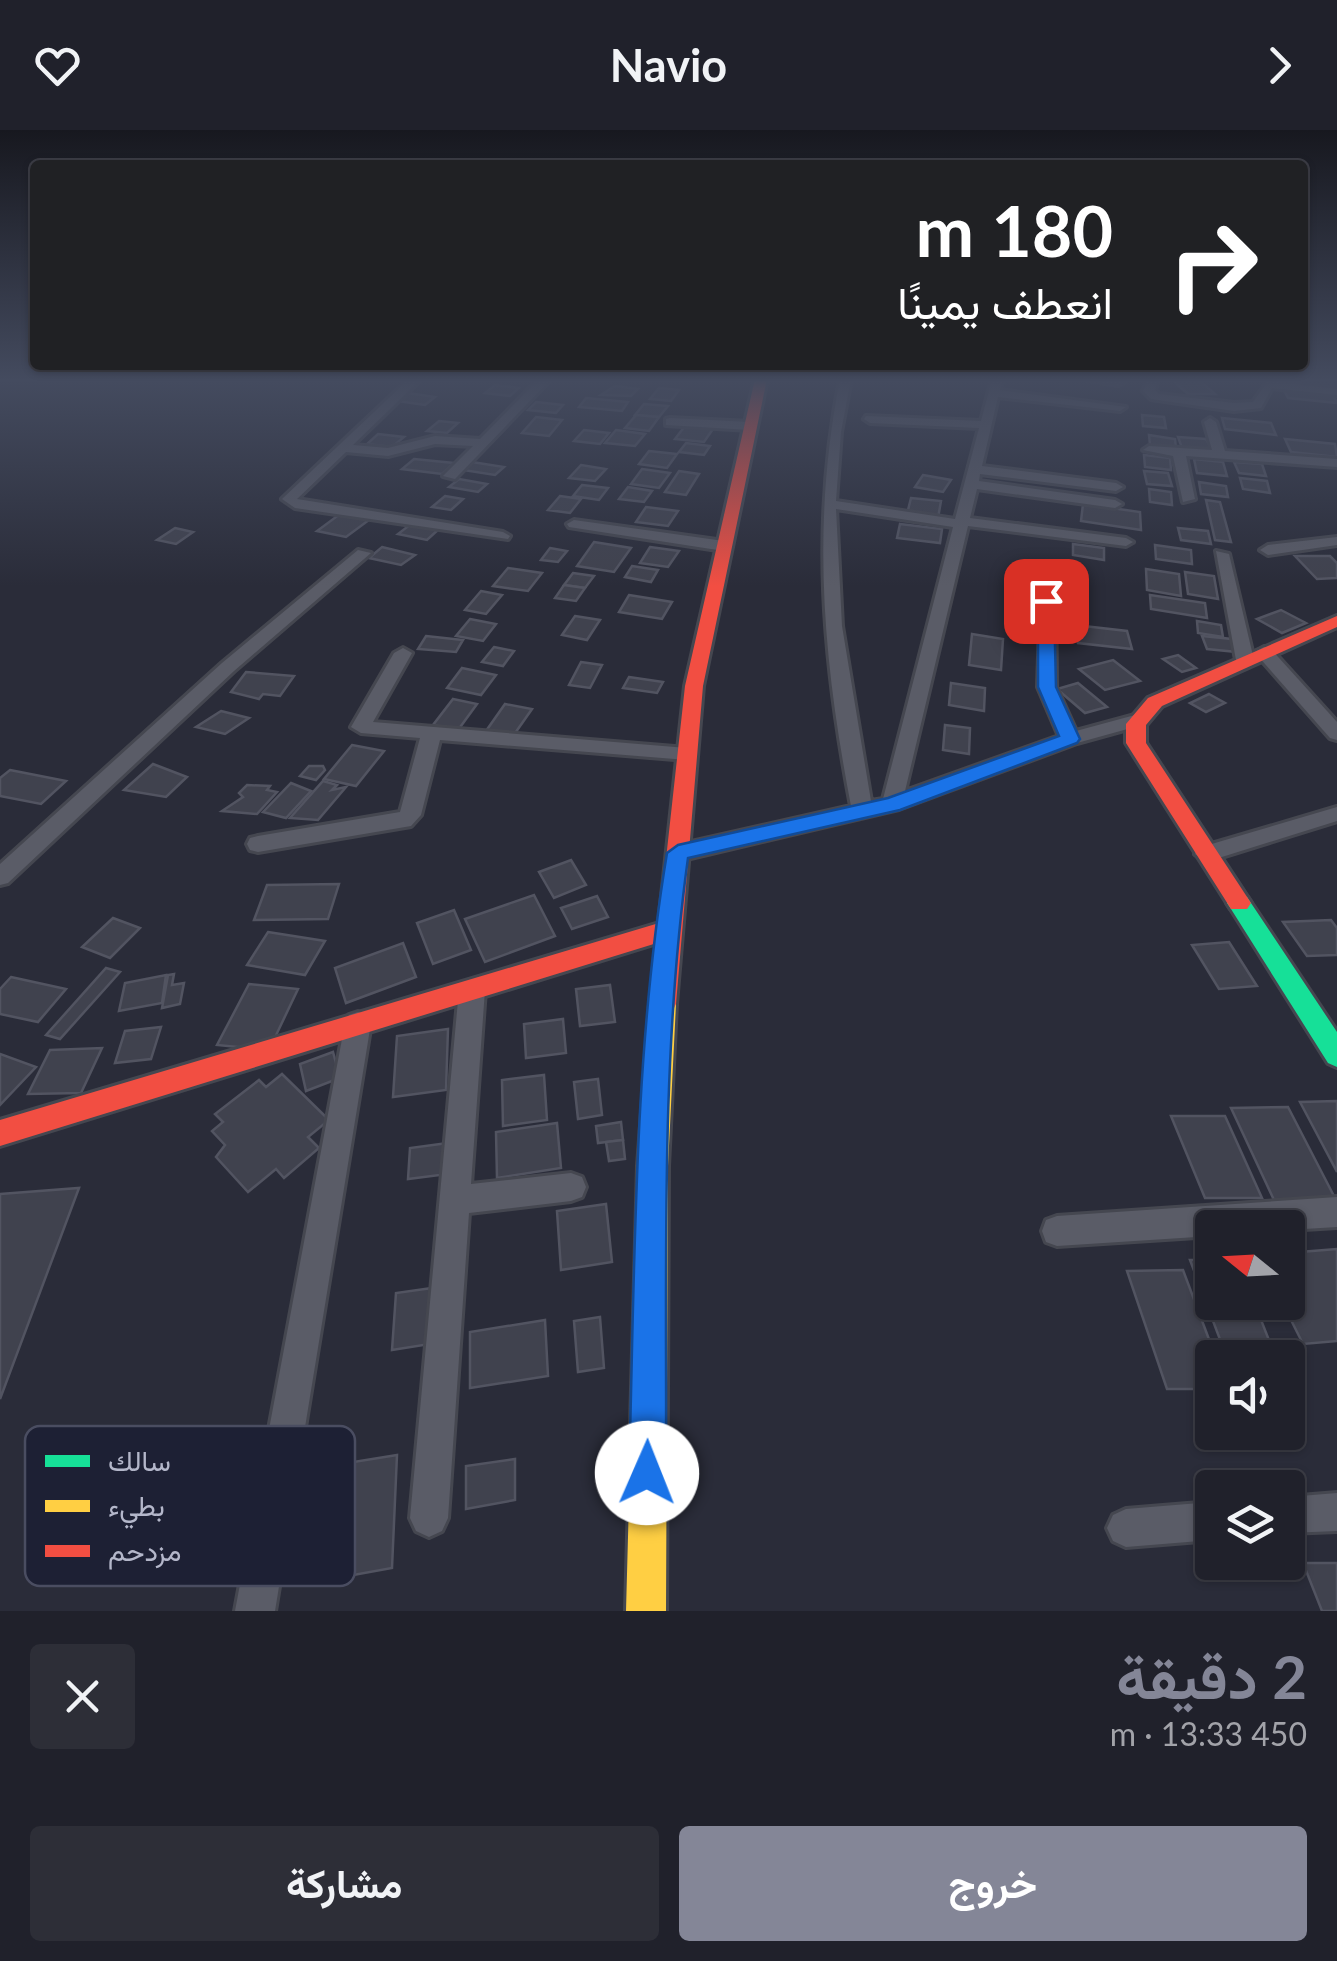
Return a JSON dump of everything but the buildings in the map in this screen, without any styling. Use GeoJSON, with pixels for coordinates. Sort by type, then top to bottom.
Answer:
{"type":"FeatureCollection","features":[{"type":"Feature","properties":{"kind":"street"},"geometry":{"type":"LineString","coordinates":[[343,448],[290,502],[503,536]]}},
{"type":"Feature","properties":{"kind":"street"},"geometry":{"type":"LineString","coordinates":[[344,448],[388,452],[403,448]]}},
{"type":"Feature","properties":{"kind":"street"},"geometry":{"type":"LineString","coordinates":[[450,476],[480,448]]}},
{"type":"Feature","properties":{"kind":"street"},"geometry":{"type":"LineString","coordinates":[[646,1611],[653,1166],[668,930],[700,653],[745,448]]}},
{"type":"Feature","properties":{"kind":"street"},"geometry":{"type":"LineString","coordinates":[[834,448],[831,504],[841,711],[863,811]]}},
{"type":"Feature","properties":{"kind":"street"},"geometry":{"type":"LineString","coordinates":[[892,804],[981,448]]}},
{"type":"Feature","properties":{"kind":"street"},"geometry":{"type":"LineString","coordinates":[[1218,448],[1220,455]]}},
{"type":"Feature","properties":{"kind":"street"},"geometry":{"type":"LineString","coordinates":[[1149,450],[1337,463]]}},
{"type":"Feature","properties":{"kind":"street"},"geometry":{"type":"LineString","coordinates":[[1179,452],[1188,500]]}},
{"type":"Feature","properties":{"kind":"street"},"geometry":{"type":"LineString","coordinates":[[974,476],[1116,487]]}},
{"type":"Feature","properties":{"kind":"street"},"geometry":{"type":"LineString","coordinates":[[974,476],[1115,504]]}},
{"type":"Feature","properties":{"kind":"street"},"geometry":{"type":"LineString","coordinates":[[831,504],[1126,542]]}},
{"type":"Feature","properties":{"kind":"street"},"geometry":{"type":"LineString","coordinates":[[574,524],[724,546]]}},
{"type":"Feature","properties":{"kind":"street"},"geometry":{"type":"LineString","coordinates":[[1268,550],[1337,541]]}},
{"type":"Feature","properties":{"kind":"street"},"geometry":{"type":"LineString","coordinates":[[0,877],[186,704],[363,553]]}},
{"type":"Feature","properties":{"kind":"street"},"geometry":{"type":"LineString","coordinates":[[1221,554],[1254,656],[1337,734]]}},
{"type":"Feature","properties":{"kind":"street"},"geometry":{"type":"LineString","coordinates":[[1047,566],[1047,687],[1070,739]]}},
{"type":"Feature","properties":{"kind":"street"},"geometry":{"type":"LineString","coordinates":[[678,853],[892,804],[1070,739],[1135,720],[1155,702],[1337,621]]}},
{"type":"Feature","properties":{"kind":"street"},"geometry":{"type":"LineString","coordinates":[[403,653],[358,724],[430,734],[687,754]]}},
{"type":"Feature","properties":{"kind":"street"},"geometry":{"type":"LineString","coordinates":[[1135,720],[1136,743],[1337,1055]]}},
{"type":"Feature","properties":{"kind":"street"},"geometry":{"type":"LineString","coordinates":[[258,844],[403,821],[410,815],[430,734]]}},
{"type":"Feature","properties":{"kind":"street"},"geometry":{"type":"LineString","coordinates":[[1206,854],[1337,814]]}},
{"type":"Feature","properties":{"kind":"street"},"geometry":{"type":"LineString","coordinates":[[0,1134],[668,930]]}},
{"type":"Feature","properties":{"kind":"street"},"geometry":{"type":"LineString","coordinates":[[429,1518],[472,990]]}},
{"type":"Feature","properties":{"kind":"street"},"geometry":{"type":"LineString","coordinates":[[288,1426],[358,1023]]}},
{"type":"Feature","properties":{"kind":"street"},"geometry":{"type":"LineString","coordinates":[[455,1200],[572,1188]]}},
{"type":"Feature","properties":{"kind":"street"},"geometry":{"type":"LineString","coordinates":[[1057,1231],[1337,1212]]}},
{"type":"Feature","properties":{"kind":"street"},"geometry":{"type":"LineString","coordinates":[[1305,1515],[1337,1512]]}},
{"type":"Feature","properties":{"kind":"street"},"geometry":{"type":"LineString","coordinates":[[1126,1528],[1195,1522]]}},
{"type":"Feature","properties":{"kind":"street"},"geometry":{"type":"LineString","coordinates":[[256,1611],[260,1586]]}},
{"type":"Feature","properties":{"kind":"traffic: fast"},"geometry":{"type":"LineString","coordinates":[[1239,903],[1337,1055]]}},
{"type":"Feature","properties":{"kind":"traffic: slow"},"geometry":{"type":"LineString","coordinates":[[646,1611],[653,1166],[663,1004]]}},
{"type":"Feature","properties":{"kind":"traffic: jam"},"geometry":{"type":"LineString","coordinates":[[663,1004],[694,686],[746,448]]}},
{"type":"Feature","properties":{"kind":"traffic: jam"},"geometry":{"type":"LineString","coordinates":[[1239,903],[1136,743],[1136,724],[1155,702],[1337,621]]}},
{"type":"Feature","properties":{"kind":"traffic: jam"},"geometry":{"type":"LineString","coordinates":[[0,1133],[668,930]]}},
{"type":"Feature","properties":{"kind":"route"},"geometry":{"type":"LineString","coordinates":[[647,1473],[653,1166],[670,907],[678,853],[892,804],[1070,739],[1047,687],[1046,601]]}}]}
